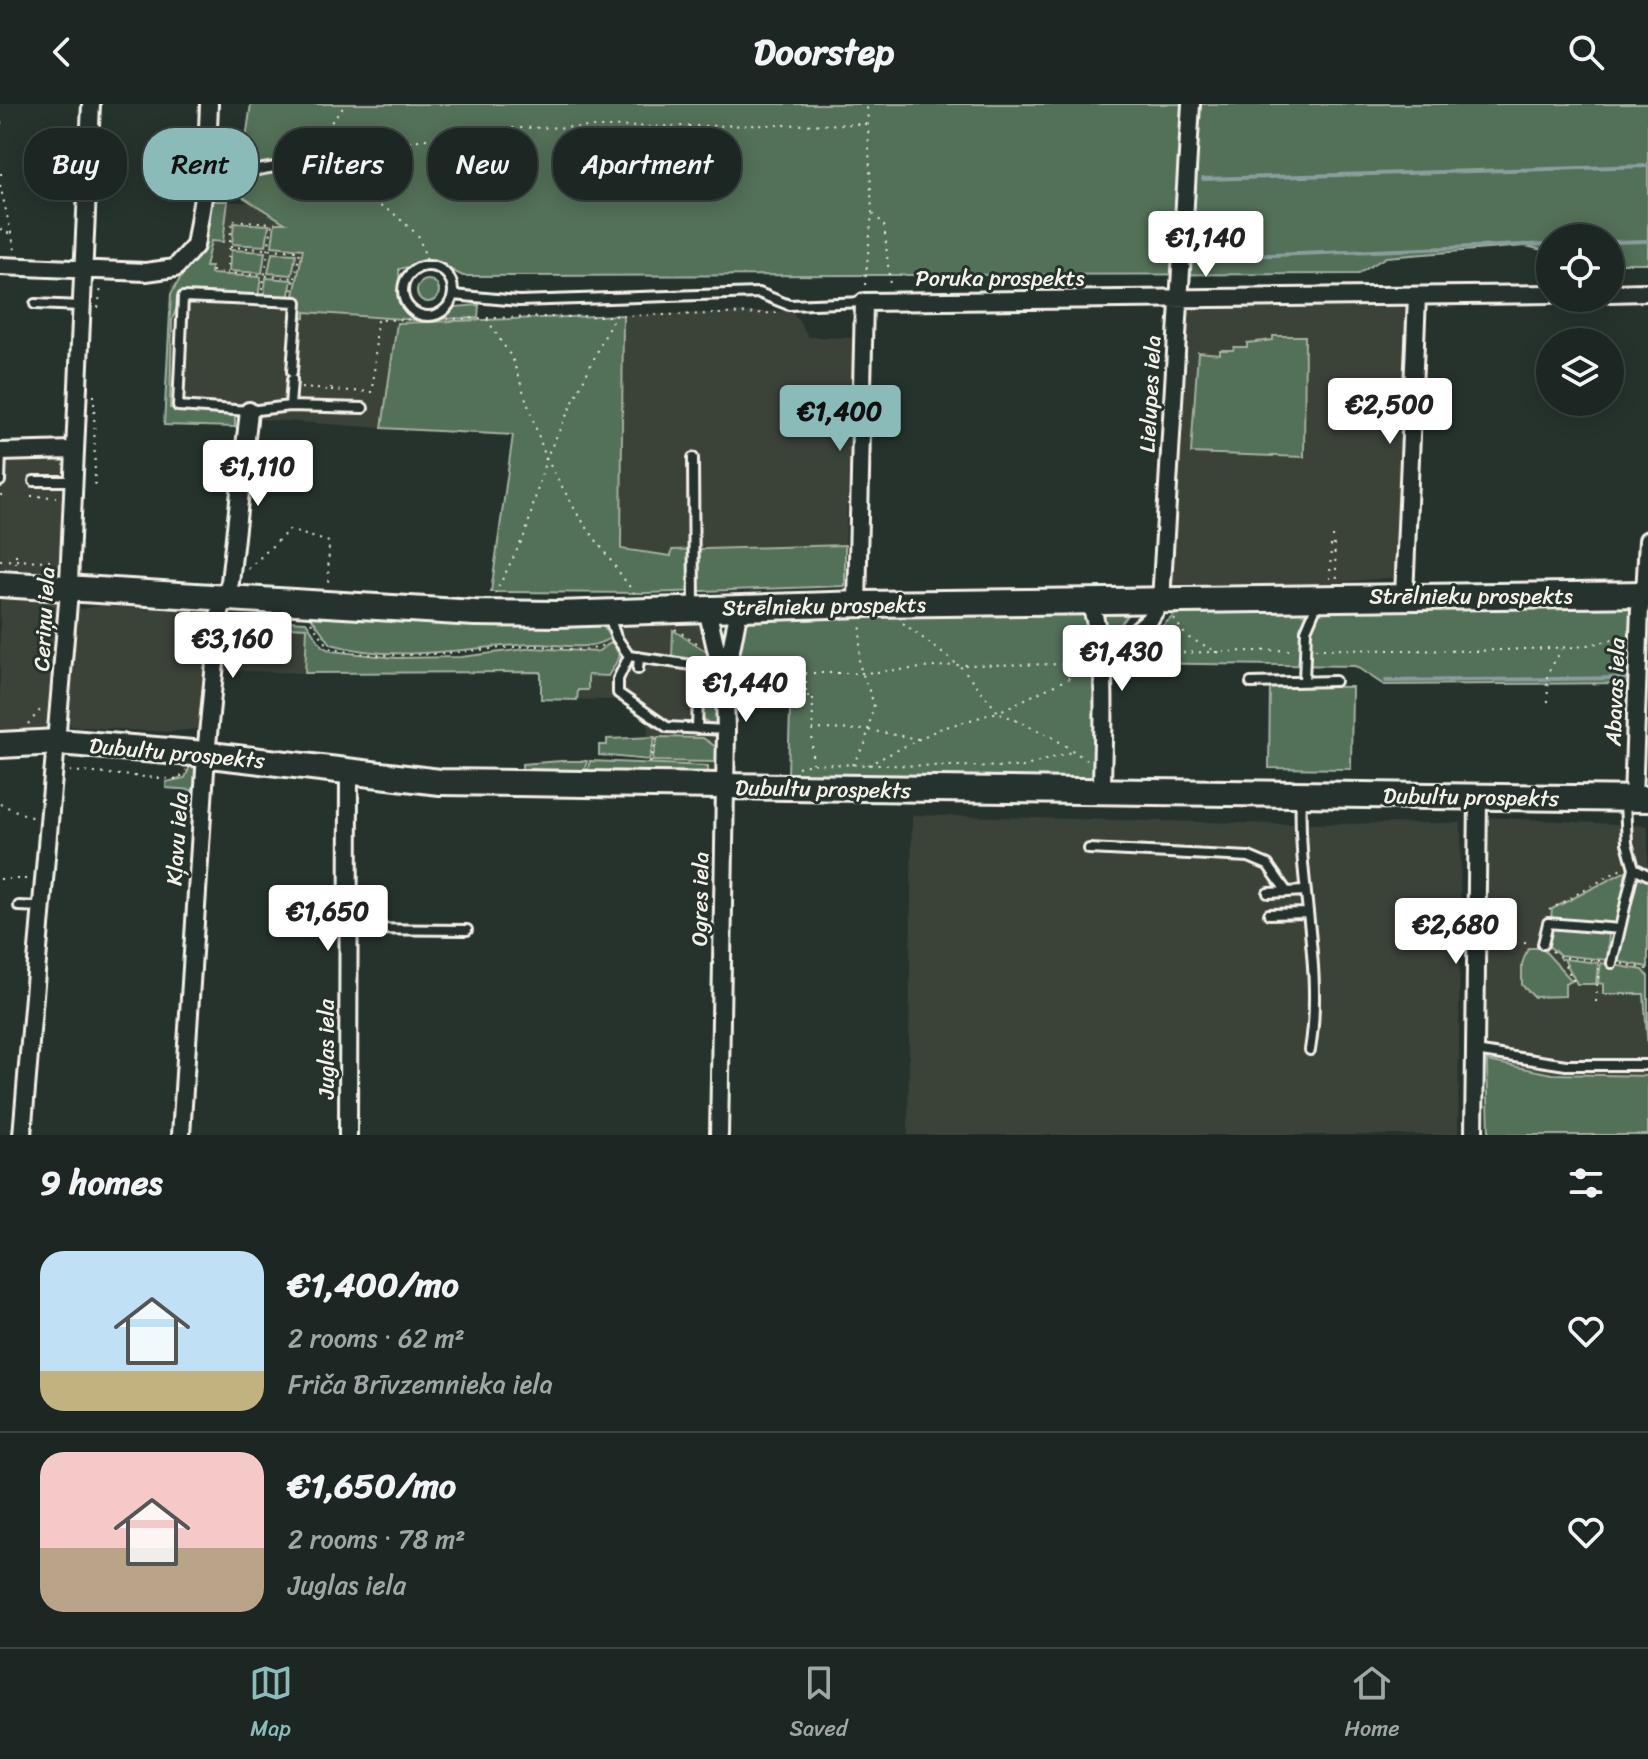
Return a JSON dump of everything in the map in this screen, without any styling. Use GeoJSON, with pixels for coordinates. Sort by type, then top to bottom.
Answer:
{"type":"FeatureCollection","features":[{"type":"Feature","properties":{"kind":"main road","name":"Strēlnieku prospekts"},"geometry":{"type":"LineString","coordinates":[[8,578],[68,587],[475,613],[1090,602],[1168,610],[1329,593],[1404,596],[1646,594]]}},
{"type":"Feature","properties":{"kind":"main road","name":"Dubultu prospekts"},"geometry":{"type":"LineString","coordinates":[[0,745],[58,742],[196,759],[349,771],[440,782],[1635,799]]}},
{"type":"Feature","properties":{"kind":"street","name":"Ceriņu iela"},"geometry":{"type":"LineString","coordinates":[[22,1135],[58,742],[91,104]]}},
{"type":"Feature","properties":{"kind":"street"},"geometry":{"type":"LineString","coordinates":[[208,128],[209,104]]}},
{"type":"Feature","properties":{"kind":"street","name":"Lielupes iela"},"geometry":{"type":"LineString","coordinates":[[1168,610],[1177,300],[1191,104]]}},
{"type":"Feature","properties":{"kind":"street"},"geometry":{"type":"LineString","coordinates":[[9,262],[146,272],[175,268],[195,246],[203,200]]}},
{"type":"Feature","properties":{"kind":"street"},"geometry":{"type":"LineString","coordinates":[[1624,293],[1648,292]]}},
{"type":"Feature","properties":{"kind":"street","name":"Poruka prospekts"},"geometry":{"type":"LineString","coordinates":[[864,302],[1536,294]]}},
{"type":"Feature","properties":{"kind":"street"},"geometry":{"type":"LineString","coordinates":[[1404,596],[1417,297]]}},
{"type":"Feature","properties":{"kind":"street"},"geometry":{"type":"LineString","coordinates":[[859,604],[864,302]]}},
{"type":"Feature","properties":{"kind":"street","name":"Kļavu iela"},"geometry":{"type":"LineString","coordinates":[[181,1135],[196,759],[220,612],[225,598],[249,411]]}},
{"type":"Feature","properties":{"kind":"street"},"geometry":{"type":"LineString","coordinates":[[0,452],[74,450]]}},
{"type":"Feature","properties":{"kind":"street","name":"Abavas iela"},"geometry":{"type":"LineString","coordinates":[[1635,799],[1640,608],[1646,594],[1648,540]]}},
{"type":"Feature","properties":{"kind":"street"},"geometry":{"type":"LineString","coordinates":[[1090,602],[1098,627],[1101,662],[1102,793]]}},
{"type":"Feature","properties":{"kind":"street","name":"Ogres iela"},"geometry":{"type":"LineString","coordinates":[[720,665],[730,655],[739,608]]}},
{"type":"Feature","properties":{"kind":"street","name":"Ogres iela"},"geometry":{"type":"LineString","coordinates":[[700,609],[720,665],[726,730],[719,1135]]}},
{"type":"Feature","properties":{"kind":"street"},"geometry":{"type":"LineString","coordinates":[[1101,662],[1149,620],[1168,610]]}},
{"type":"Feature","properties":{"kind":"street","name":"Juglas iela"},"geometry":{"type":"LineString","coordinates":[[348,1135],[349,771]]}},
{"type":"Feature","properties":{"kind":"street"},"geometry":{"type":"LineString","coordinates":[[1474,1135],[1478,797]]}},
{"type":"Feature","properties":{"kind":"lane"},"geometry":{"type":"LineString","coordinates":[[429,267],[446,274],[453,295],[448,305],[436,315],[420,315],[407,305],[404,282],[415,270],[429,267]]}},
{"type":"Feature","properties":{"kind":"lane","name":"Poruka prospekts"},"geometry":{"type":"LineString","coordinates":[[453,295],[519,301],[759,293],[789,305],[864,302]]}},
{"type":"Feature","properties":{"kind":"lane"},"geometry":{"type":"LineString","coordinates":[[290,406],[293,302],[183,297],[178,406],[249,411],[290,406],[363,408]]}},
{"type":"Feature","properties":{"kind":"lane"},"geometry":{"type":"LineString","coordinates":[[35,304],[81,306]]}},
{"type":"Feature","properties":{"kind":"lane"},"geometry":{"type":"LineString","coordinates":[[0,452],[0,481]]}},
{"type":"Feature","properties":{"kind":"lane"},"geometry":{"type":"LineString","coordinates":[[693,458],[700,609]]}},
{"type":"Feature","properties":{"kind":"lane"},"geometry":{"type":"LineString","coordinates":[[34,481],[73,481]]}},
{"type":"Feature","properties":{"kind":"lane"},"geometry":{"type":"LineString","coordinates":[[1304,681],[1306,630],[1329,593]]}},
{"type":"Feature","properties":{"kind":"lane"},"geometry":{"type":"LineString","coordinates":[[608,613],[616,637],[634,656],[638,669]]}},
{"type":"Feature","properties":{"kind":"lane"},"geometry":{"type":"LineString","coordinates":[[634,656],[699,666],[720,665]]}},
{"type":"Feature","properties":{"kind":"lane"},"geometry":{"type":"LineString","coordinates":[[634,656],[618,679],[618,693],[667,727],[726,730]]}},
{"type":"Feature","properties":{"kind":"lane"},"geometry":{"type":"LineString","coordinates":[[697,729],[699,666]]}},
{"type":"Feature","properties":{"kind":"lane"},"geometry":{"type":"LineString","coordinates":[[1251,683],[1335,681]]}},
{"type":"Feature","properties":{"kind":"lane"},"geometry":{"type":"LineString","coordinates":[[637,694],[637,706]]}},
{"type":"Feature","properties":{"kind":"lane"},"geometry":{"type":"LineString","coordinates":[[1301,795],[1306,913],[1316,1013],[1310,1050]]}},
{"type":"Feature","properties":{"kind":"lane"},"geometry":{"type":"LineString","coordinates":[[1612,963],[1634,865],[1627,843],[1635,799]]}},
{"type":"Feature","properties":{"kind":"lane"},"geometry":{"type":"LineString","coordinates":[[1089,849],[1249,857],[1268,865],[1287,892]]}},
{"type":"Feature","properties":{"kind":"lane"},"geometry":{"type":"LineString","coordinates":[[1634,865],[1648,875]]}},
{"type":"Feature","properties":{"kind":"lane"},"geometry":{"type":"LineString","coordinates":[[1268,893],[1305,891]]}},
{"type":"Feature","properties":{"kind":"lane"},"geometry":{"type":"LineString","coordinates":[[19,906],[42,907]]}},
{"type":"Feature","properties":{"kind":"lane"},"geometry":{"type":"LineString","coordinates":[[1269,914],[1306,913]]}},
{"type":"Feature","properties":{"kind":"lane"},"geometry":{"type":"LineString","coordinates":[[1543,944],[1548,923],[1620,929]]}},
{"type":"Feature","properties":{"kind":"lane"},"geometry":{"type":"LineString","coordinates":[[348,929],[467,930]]}},
{"type":"Feature","properties":{"kind":"lane"},"geometry":{"type":"LineString","coordinates":[[1475,1051],[1566,1065],[1648,1065]]}},
{"type":"Feature","properties":{"kind":"path"},"geometry":{"type":"LineString","coordinates":[[326,128],[346,104]]}},
{"type":"Feature","properties":{"kind":"path"},"geometry":{"type":"LineString","coordinates":[[864,302],[872,213],[867,104]]}},
{"type":"Feature","properties":{"kind":"path"},"geometry":{"type":"LineString","coordinates":[[412,141],[514,128],[867,124]]}},
{"type":"Feature","properties":{"kind":"path"},"geometry":{"type":"LineString","coordinates":[[0,174],[7,174]]}},
{"type":"Feature","properties":{"kind":"path"},"geometry":{"type":"LineString","coordinates":[[0,185],[12,235],[9,262]]}},
{"type":"Feature","properties":{"kind":"path"},"geometry":{"type":"LineString","coordinates":[[371,200],[393,213],[418,235],[429,267]]}},
{"type":"Feature","properties":{"kind":"path"},"geometry":{"type":"LineString","coordinates":[[872,213],[884,224],[892,301]]}},
{"type":"Feature","properties":{"kind":"path"},"geometry":{"type":"LineString","coordinates":[[227,273],[232,220],[272,223],[260,301]]}},
{"type":"Feature","properties":{"kind":"path"},"geometry":{"type":"LineString","coordinates":[[0,229],[12,235]]}},
{"type":"Feature","properties":{"kind":"path"},"geometry":{"type":"LineString","coordinates":[[229,247],[300,251],[293,302]]}},
{"type":"Feature","properties":{"kind":"path"},"geometry":{"type":"LineString","coordinates":[[212,271],[295,278]]}},
{"type":"Feature","properties":{"kind":"path"},"geometry":{"type":"LineString","coordinates":[[331,390],[373,392],[377,320],[787,313]]}},
{"type":"Feature","properties":{"kind":"path"},"geometry":{"type":"LineString","coordinates":[[495,595],[526,532],[546,458],[615,315]]}},
{"type":"Feature","properties":{"kind":"path"},"geometry":{"type":"LineString","coordinates":[[486,318],[512,358],[546,458],[578,515],[636,595]]}},
{"type":"Feature","properties":{"kind":"path"},"geometry":{"type":"LineString","coordinates":[[31,496],[61,497]]}},
{"type":"Feature","properties":{"kind":"path"},"geometry":{"type":"LineString","coordinates":[[247,571],[289,530],[329,542],[328,587]]}},
{"type":"Feature","properties":{"kind":"path"},"geometry":{"type":"LineString","coordinates":[[1329,593],[1337,578],[1333,536]]}},
{"type":"Feature","properties":{"kind":"path"},"geometry":{"type":"LineString","coordinates":[[1329,593],[1329,543],[1333,543]]}},
{"type":"Feature","properties":{"kind":"path"},"geometry":{"type":"LineString","coordinates":[[8,578],[16,554]]}},
{"type":"Feature","properties":{"kind":"path"},"geometry":{"type":"LineString","coordinates":[[0,560],[58,561]]}},
{"type":"Feature","properties":{"kind":"path"},"geometry":{"type":"LineString","coordinates":[[851,766],[865,744],[874,704],[859,664],[859,604]]}},
{"type":"Feature","properties":{"kind":"path"},"geometry":{"type":"LineString","coordinates":[[1168,610],[1187,637],[1223,655]]}},
{"type":"Feature","properties":{"kind":"path"},"geometry":{"type":"LineString","coordinates":[[900,621],[958,665],[998,712],[1018,719],[1094,764],[1102,765]]}},
{"type":"Feature","properties":{"kind":"path"},"geometry":{"type":"LineString","coordinates":[[673,628],[711,652],[720,665],[743,674],[864,673],[958,665],[1050,666],[1101,662]]}},
{"type":"Feature","properties":{"kind":"path"},"geometry":{"type":"LineString","coordinates":[[330,648],[396,655],[461,655],[534,646],[596,649],[616,637]]}},
{"type":"Feature","properties":{"kind":"path"},"geometry":{"type":"LineString","coordinates":[[865,766],[939,729],[998,712],[1101,662],[1126,654],[1223,655],[1306,649],[1563,648],[1598,640],[1639,641]]}},
{"type":"Feature","properties":{"kind":"path"},"geometry":{"type":"LineString","coordinates":[[1548,702],[1547,674],[1563,648]]}},
{"type":"Feature","properties":{"kind":"path"},"geometry":{"type":"LineString","coordinates":[[806,673],[806,696],[813,696],[812,764]]}},
{"type":"Feature","properties":{"kind":"path"},"geometry":{"type":"LineString","coordinates":[[23,728],[49,701]]}},
{"type":"Feature","properties":{"kind":"path"},"geometry":{"type":"LineString","coordinates":[[650,763],[661,723]]}},
{"type":"Feature","properties":{"kind":"path"},"geometry":{"type":"LineString","coordinates":[[812,729],[868,730],[920,739]]}},
{"type":"Feature","properties":{"kind":"path"},"geometry":{"type":"LineString","coordinates":[[789,770],[812,764],[1023,767],[1074,751]]}},
{"type":"Feature","properties":{"kind":"path"},"geometry":{"type":"LineString","coordinates":[[65,770],[179,779],[196,759]]}},
{"type":"Feature","properties":{"kind":"path"},"geometry":{"type":"LineString","coordinates":[[0,804],[36,820],[49,821]]}},
{"type":"Feature","properties":{"kind":"path"},"geometry":{"type":"LineString","coordinates":[[1548,923],[1549,909],[1634,865]]}},
{"type":"Feature","properties":{"kind":"path"},"geometry":{"type":"LineString","coordinates":[[0,879],[31,879]]}},
{"type":"Feature","properties":{"kind":"path"},"geometry":{"type":"LineString","coordinates":[[1524,942],[1543,944],[1561,957],[1576,985]]}},
{"type":"Feature","properties":{"kind":"path"},"geometry":{"type":"LineString","coordinates":[[1561,957],[1647,970]]}},
{"type":"Feature","properties":{"kind":"path"},"geometry":{"type":"LineString","coordinates":[[1596,1002],[1600,961]]}},
{"type":"Feature","properties":{"kind":"shaded area"},"geometry":{"type":"Polygon","coordinates":[[[210,201],[402,207],[397,323],[382,428],[258,419],[256,431],[239,430],[237,427],[164,425],[171,283],[179,282],[201,243],[210,201]]]}},
{"type":"Feature","properties":{"kind":"shaded area"},"geometry":{"type":"Polygon","coordinates":[[[1405,303],[1413,316],[1399,577],[1319,584],[1170,584],[1183,310],[1189,304],[1405,303]]]}},
{"type":"Feature","properties":{"kind":"shaded area"},"geometry":{"type":"Polygon","coordinates":[[[792,311],[809,337],[855,338],[845,545],[672,550],[672,556],[621,549],[623,315],[792,311]]]}},
{"type":"Feature","properties":{"kind":"shaded area"},"geometry":{"type":"Polygon","coordinates":[[[0,456],[68,457],[61,578],[0,576],[0,456]]]}},
{"type":"Feature","properties":{"kind":"shaded area"},"geometry":{"type":"Polygon","coordinates":[[[0,591],[58,594],[61,608],[50,729],[43,732],[0,734],[0,591]]]}},
{"type":"Feature","properties":{"kind":"shaded area"},"geometry":{"type":"Polygon","coordinates":[[[99,606],[206,612],[210,616],[198,729],[165,732],[71,726],[68,719],[74,610],[99,606]]]}},
{"type":"Feature","properties":{"kind":"shaded area"},"geometry":{"type":"Polygon","coordinates":[[[702,618],[707,622],[718,678],[719,781],[647,779],[648,723],[616,700],[541,699],[541,621],[702,618]]]}},
{"type":"Feature","properties":{"kind":"shaded area"},"geometry":{"type":"Polygon","coordinates":[[[227,624],[307,628],[305,673],[223,670],[227,624]]]}},
{"type":"Feature","properties":{"kind":"shaded area"},"geometry":{"type":"Polygon","coordinates":[[[912,815],[1281,824],[1461,823],[1458,1135],[908,1135],[912,815]]]}},
{"type":"Feature","properties":{"kind":"shaded area"},"geometry":{"type":"Polygon","coordinates":[[[1487,817],[1648,826],[1648,1119],[1551,1128],[1548,1074],[1484,1059],[1487,817]]]}},
{"type":"Feature","properties":{"kind":"green space"},"geometry":{"type":"Polygon","coordinates":[[[251,104],[1648,104],[1648,263],[1624,263],[1624,224],[1536,224],[1536,248],[1526,246],[1386,257],[1358,274],[463,276],[433,261],[399,269],[400,304],[416,320],[305,312],[305,318],[299,317],[293,301],[303,249],[272,246],[275,223],[285,223],[248,200],[258,200],[258,128],[248,128],[251,104]]]}},
{"type":"Feature","properties":{"kind":"green space"},"geometry":{"type":"Polygon","coordinates":[[[210,201],[228,201],[223,242],[211,241],[205,267],[211,267],[211,274],[261,277],[258,298],[182,294],[172,320],[170,408],[235,412],[235,427],[164,425],[171,294],[201,243],[210,201]]]}},
{"type":"Feature","properties":{"kind":"green space"},"geometry":{"type":"Polygon","coordinates":[[[234,223],[269,225],[266,246],[232,244],[234,223]]]}},
{"type":"Feature","properties":{"kind":"green space"},"geometry":{"type":"Polygon","coordinates":[[[231,250],[265,252],[262,273],[229,271],[231,250]]]}},
{"type":"Feature","properties":{"kind":"green space"},"geometry":{"type":"Polygon","coordinates":[[[272,253],[296,254],[292,275],[268,273],[272,253]]]}},
{"type":"Feature","properties":{"kind":"green space"},"geometry":{"type":"Polygon","coordinates":[[[266,278],[292,280],[288,299],[264,297],[266,278]]]}},
{"type":"Feature","properties":{"kind":"green space"},"geometry":{"type":"Polygon","coordinates":[[[428,280],[436,283],[439,291],[436,299],[428,302],[420,299],[417,291],[420,283],[428,280]]]}},
{"type":"Feature","properties":{"kind":"green space"},"geometry":{"type":"Polygon","coordinates":[[[479,305],[478,318],[435,319],[455,307],[479,305]]]}},
{"type":"Feature","properties":{"kind":"green space"},"geometry":{"type":"Polygon","coordinates":[[[623,315],[621,549],[671,556],[672,550],[845,545],[845,586],[647,593],[491,592],[513,435],[382,428],[397,323],[623,315]]]}},
{"type":"Feature","properties":{"kind":"green space"},"geometry":{"type":"Polygon","coordinates":[[[1273,336],[1305,336],[1304,457],[1191,453],[1198,352],[1220,354],[1220,350],[1233,350],[1234,347],[1247,347],[1247,343],[1273,340],[1273,336]]]}},
{"type":"Feature","properties":{"kind":"green space"},"geometry":{"type":"Polygon","coordinates":[[[1624,603],[1635,609],[1629,683],[1384,685],[1355,666],[1121,663],[1180,610],[1624,603]]]}},
{"type":"Feature","properties":{"kind":"green space"},"geometry":{"type":"Polygon","coordinates":[[[1079,608],[1092,628],[1095,655],[1095,778],[1086,784],[776,778],[788,773],[791,678],[735,676],[736,643],[749,613],[1079,608]]]}},
{"type":"Feature","properties":{"kind":"green space"},"geometry":{"type":"Polygon","coordinates":[[[232,610],[600,620],[610,638],[582,646],[533,644],[432,653],[381,653],[331,644],[310,616],[232,610]]]}},
{"type":"Feature","properties":{"kind":"green space"},"geometry":{"type":"Polygon","coordinates":[[[1131,610],[1109,639],[1105,640],[1099,613],[1131,610]]]}},
{"type":"Feature","properties":{"kind":"green space"},"geometry":{"type":"Polygon","coordinates":[[[229,618],[306,622],[322,646],[331,651],[396,658],[461,657],[533,648],[597,652],[612,642],[620,656],[608,676],[588,675],[588,690],[578,690],[577,700],[541,699],[541,672],[305,673],[307,628],[227,624],[229,618]]]}},
{"type":"Feature","properties":{"kind":"green space"},"geometry":{"type":"Polygon","coordinates":[[[673,630],[707,652],[707,658],[700,662],[672,659],[673,630]]]}},
{"type":"Feature","properties":{"kind":"green space"},"geometry":{"type":"Polygon","coordinates":[[[707,672],[716,678],[716,723],[711,725],[702,718],[707,672]]]}},
{"type":"Feature","properties":{"kind":"green space"},"geometry":{"type":"Polygon","coordinates":[[[1270,686],[1352,687],[1351,769],[1269,768],[1270,686]]]}},
{"type":"Feature","properties":{"kind":"green space"},"geometry":{"type":"Polygon","coordinates":[[[655,737],[649,760],[599,755],[599,745],[607,745],[607,739],[655,737]]]}},
{"type":"Feature","properties":{"kind":"green space"},"geometry":{"type":"Polygon","coordinates":[[[658,737],[703,738],[716,747],[716,762],[652,761],[658,737]]]}},
{"type":"Feature","properties":{"kind":"green space"},"geometry":{"type":"Polygon","coordinates":[[[587,761],[582,778],[522,778],[522,764],[587,761]]]}},
{"type":"Feature","properties":{"kind":"green space"},"geometry":{"type":"Polygon","coordinates":[[[590,761],[708,766],[708,781],[585,779],[590,761]]]}},
{"type":"Feature","properties":{"kind":"green space"},"geometry":{"type":"Polygon","coordinates":[[[190,766],[195,766],[199,776],[197,799],[192,798],[192,790],[166,788],[166,782],[185,778],[190,766]]]}},
{"type":"Feature","properties":{"kind":"green space"},"geometry":{"type":"Polygon","coordinates":[[[1626,871],[1618,926],[1551,920],[1552,909],[1626,871]]]}},
{"type":"Feature","properties":{"kind":"green space"},"geometry":{"type":"Polygon","coordinates":[[[1638,875],[1648,881],[1648,967],[1616,961],[1638,875]]]}},
{"type":"Feature","properties":{"kind":"green space"},"geometry":{"type":"Polygon","coordinates":[[[1550,927],[1609,935],[1607,960],[1560,955],[1546,944],[1550,927]]]}},
{"type":"Feature","properties":{"kind":"green space"},"geometry":{"type":"Polygon","coordinates":[[[1528,948],[1542,948],[1572,981],[1565,984],[1565,996],[1534,997],[1522,985],[1522,964],[1528,948]]]}},
{"type":"Feature","properties":{"kind":"green space"},"geometry":{"type":"Polygon","coordinates":[[[1564,959],[1598,963],[1596,984],[1577,984],[1564,959]]]}},
{"type":"Feature","properties":{"kind":"green space"},"geometry":{"type":"Polygon","coordinates":[[[1601,963],[1643,970],[1648,976],[1648,1051],[1644,994],[1603,994],[1603,984],[1598,983],[1601,963]]]}},
{"type":"Feature","properties":{"kind":"green space"},"geometry":{"type":"Polygon","coordinates":[[[1487,1061],[1552,1074],[1648,1076],[1648,1135],[1489,1135],[1487,1061]]]}},
{"type":"Feature","properties":{"kind":"waterway"},"geometry":{"type":"LineString","coordinates":[[1203,179],[1648,166]]}},
{"type":"Feature","properties":{"kind":"waterway"},"geometry":{"type":"LineString","coordinates":[[1624,242],[1648,241]]}},
{"type":"Feature","properties":{"kind":"waterway"},"geometry":{"type":"LineString","coordinates":[[1195,258],[1536,245]]}},
{"type":"Feature","properties":{"kind":"waterway"},"geometry":{"type":"LineString","coordinates":[[1386,681],[1627,678]]}}]}
